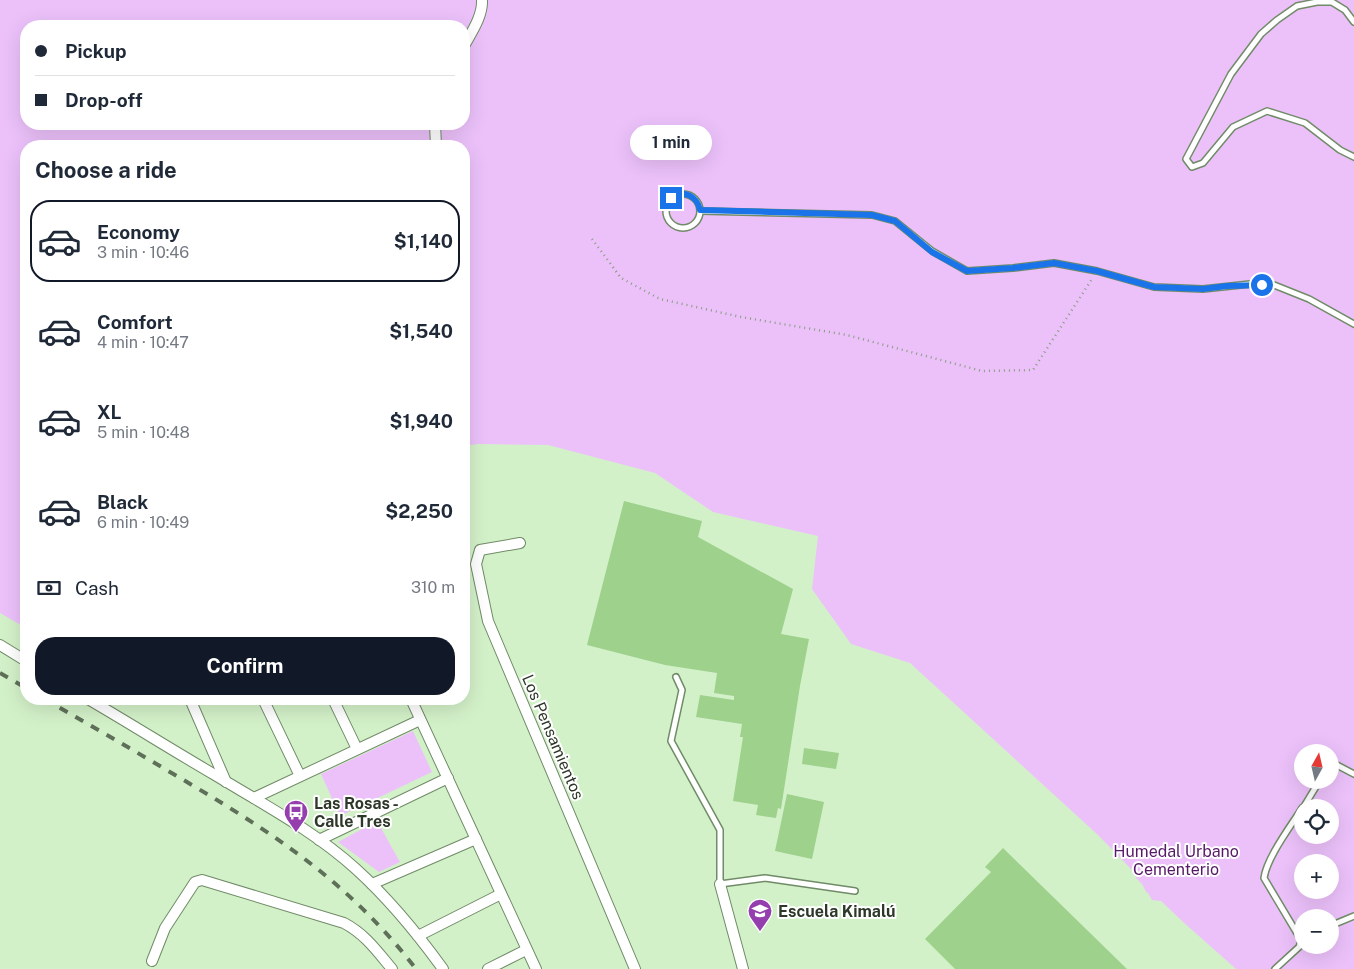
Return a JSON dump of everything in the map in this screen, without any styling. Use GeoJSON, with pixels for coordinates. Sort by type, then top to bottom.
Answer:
{"type":"FeatureCollection","features":[{"type":"Feature","properties":{"kind":"street"},"geometry":{"type":"LineString","coordinates":[[470,36],[483,5],[482,0]]}},
{"type":"Feature","properties":{"kind":"street","name":"Los Pensamientos"},"geometry":{"type":"LineString","coordinates":[[520,543],[480,550],[476,564],[488,621],[635,969]]}},
{"type":"Feature","properties":{"kind":"street"},"geometry":{"type":"LineString","coordinates":[[0,645],[20,657]]}},
{"type":"Feature","properties":{"kind":"street"},"geometry":{"type":"LineString","coordinates":[[98,705],[254,798],[319,840],[372,884],[418,936],[443,969]]}},
{"type":"Feature","properties":{"kind":"street"},"geometry":{"type":"LineString","coordinates":[[193,705],[226,782]]}},
{"type":"Feature","properties":{"kind":"street"},"geometry":{"type":"LineString","coordinates":[[266,705],[300,776]]}},
{"type":"Feature","properties":{"kind":"street"},"geometry":{"type":"LineString","coordinates":[[336,705],[357,749]]}},
{"type":"Feature","properties":{"kind":"street"},"geometry":{"type":"LineString","coordinates":[[414,705],[536,969]]}},
{"type":"Feature","properties":{"kind":"street"},"geometry":{"type":"LineString","coordinates":[[254,798],[420,720]]}},
{"type":"Feature","properties":{"kind":"street"},"geometry":{"type":"LineString","coordinates":[[319,840],[448,778]]}},
{"type":"Feature","properties":{"kind":"street"},"geometry":{"type":"LineString","coordinates":[[372,884],[476,839]]}},
{"type":"Feature","properties":{"kind":"street"},"geometry":{"type":"LineString","coordinates":[[152,961],[170,917],[195,882],[202,880],[344,923],[357,930],[372,944],[392,969]]}},
{"type":"Feature","properties":{"kind":"street"},"geometry":{"type":"LineString","coordinates":[[720,884],[743,969]]}},
{"type":"Feature","properties":{"kind":"street"},"geometry":{"type":"LineString","coordinates":[[418,936],[501,894]]}},
{"type":"Feature","properties":{"kind":"street"},"geometry":{"type":"LineString","coordinates":[[488,969],[526,950]]}},
{"type":"Feature","properties":{"kind":"lane"},"geometry":{"type":"LineString","coordinates":[[1354,22],[1345,10],[1332,2],[1317,2],[1297,6],[1276,20],[1261,34],[1231,74],[1186,159],[1192,167],[1203,163],[1233,127],[1266,111],[1305,123],[1340,150],[1354,157]]}},
{"type":"Feature","properties":{"kind":"lane"},"geometry":{"type":"LineString","coordinates":[[680,194],[691,196],[699,205],[700,210],[698,218],[694,223],[682,228],[676,227],[670,222],[665,213],[667,203],[674,196],[680,194]]}},
{"type":"Feature","properties":{"kind":"lane"},"geometry":{"type":"LineString","coordinates":[[700,210],[872,215],[895,221],[932,252],[967,271],[1054,263],[1097,271],[1154,287],[1203,289],[1250,284],[1274,285],[1309,299],[1354,324]]}},
{"type":"Feature","properties":{"kind":"lane"},"geometry":{"type":"LineString","coordinates":[[676,677],[682,690],[671,741],[720,830],[720,884],[765,878],[855,891]]}},
{"type":"Feature","properties":{"kind":"lane"},"geometry":{"type":"LineString","coordinates":[[1339,766],[1354,774]]}},
{"type":"Feature","properties":{"kind":"lane"},"geometry":{"type":"LineString","coordinates":[[1294,822],[1270,860],[1264,878],[1294,926]]}},
{"type":"Feature","properties":{"kind":"lane"},"geometry":{"type":"LineString","coordinates":[[1339,922],[1354,916]]}},
{"type":"Feature","properties":{"kind":"lane"},"geometry":{"type":"LineString","coordinates":[[1274,969],[1294,951]]}},
{"type":"Feature","properties":{"kind":"path"},"geometry":{"type":"LineString","coordinates":[[592,239],[621,278],[660,299],[741,317],[847,335],[982,371],[1033,370],[1097,271]]}},
{"type":"Feature","properties":{"kind":"green space","name":"Humedal Urbano Cementerio"},"geometry":{"type":"Polygon","coordinates":[[[0,0],[1354,0],[1354,969],[1236,969],[1161,901],[1152,900],[1132,870],[1098,835],[910,663],[851,644],[812,589],[818,536],[713,512],[655,473],[548,445],[470,445],[470,140],[20,140],[20,625],[0,613],[0,0]]]}},
{"type":"Feature","properties":{"kind":"green space"},"geometry":{"type":"Polygon","coordinates":[[[413,731],[432,772],[340,816],[321,774],[413,731]]]}},
{"type":"Feature","properties":{"kind":"green space"},"geometry":{"type":"Polygon","coordinates":[[[377,821],[400,862],[379,872],[338,842],[377,821]]]}},
{"type":"Feature","properties":{"kind":"building"},"geometry":{"type":"Polygon","coordinates":[[[624,501],[702,521],[698,537],[793,589],[781,634],[809,639],[781,809],[778,808],[776,818],[756,815],[758,805],[733,801],[743,737],[740,737],[742,724],[696,717],[700,695],[734,700],[734,696],[714,693],[717,673],[665,665],[587,645],[624,501]]]}},
{"type":"Feature","properties":{"kind":"building"},"geometry":{"type":"Polygon","coordinates":[[[804,748],[839,753],[836,769],[802,764],[804,748]]]}},
{"type":"Feature","properties":{"kind":"building"},"geometry":{"type":"Polygon","coordinates":[[[787,794],[824,802],[812,859],[775,851],[787,794]]]}},
{"type":"Feature","properties":{"kind":"building"},"geometry":{"type":"Polygon","coordinates":[[[1003,848],[1127,969],[955,969],[925,939],[991,872],[985,867],[1003,848]]]}},
{"type":"Feature","properties":{"kind":"railway"},"geometry":{"type":"LineString","coordinates":[[0,673],[20,685]]}},
{"type":"Feature","properties":{"kind":"railway"},"geometry":{"type":"LineString","coordinates":[[54,705],[225,805],[285,845],[340,888],[367,913],[392,939],[416,969]]}},
{"type":"Feature","properties":{"kind":"place","name":"Las Rosas - Calle Tres"},"geometry":{"type":"Point","coordinates":[296,833]}},
{"type":"Feature","properties":{"kind":"place","name":"Escuela Kimalú"},"geometry":{"type":"Point","coordinates":[760,932]}},
{"type":"Feature","properties":{"kind":"route"},"geometry":{"type":"LineString","coordinates":[[671,198],[680,194],[691,196],[696,200],[700,210],[872,215],[895,221],[932,252],[967,271],[1054,263],[1097,271],[1154,287],[1203,289],[1250,284],[1262,285]]}}]}
